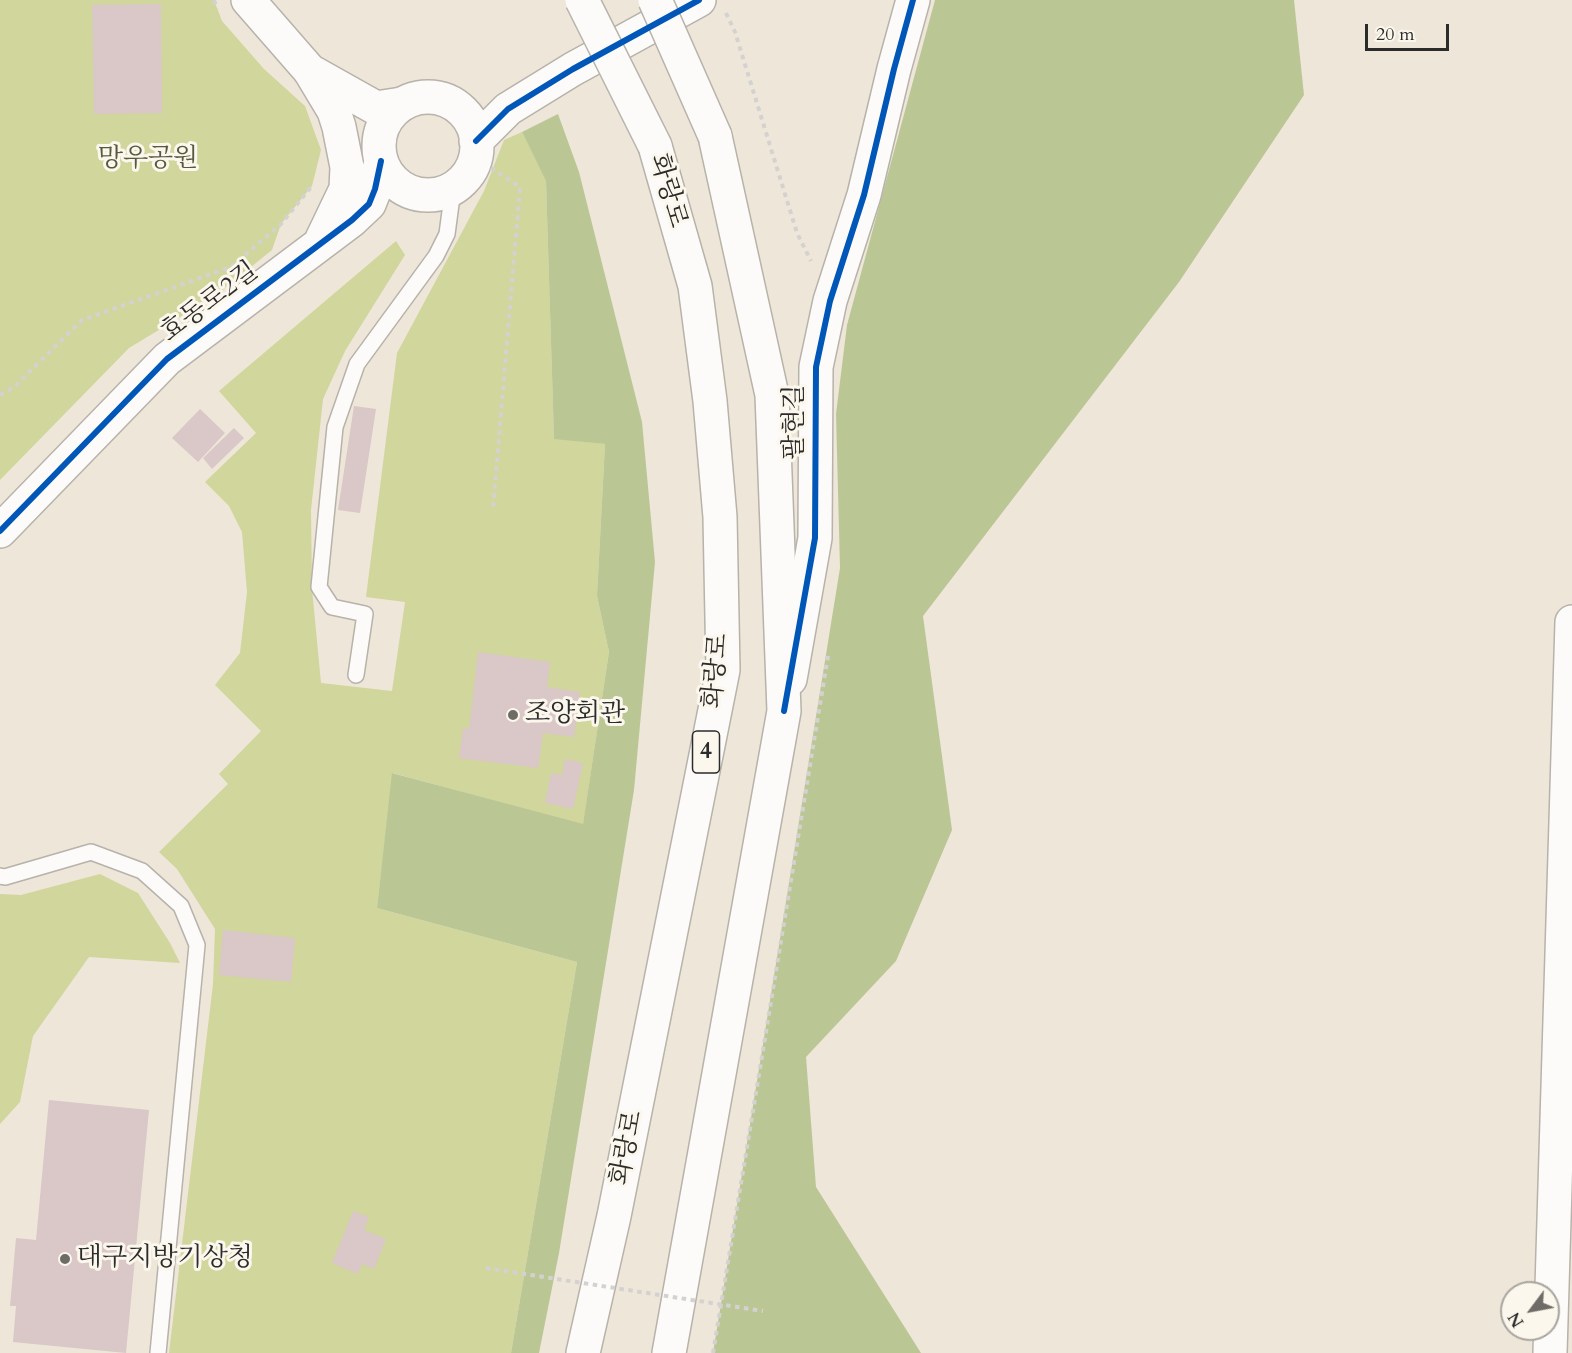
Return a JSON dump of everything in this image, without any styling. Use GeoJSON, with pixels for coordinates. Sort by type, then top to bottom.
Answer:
{"type":"FeatureCollection","features":[{"type":"Feature","properties":{"kind":"main road","name":"화랑로"},"geometry":{"type":"LineString","coordinates":[[582,0],[655,146],[695,286],[710,401],[720,517],[723,670],[615,1216],[584,1353]]}},
{"type":"Feature","properties":{"kind":"main road"},"geometry":{"type":"LineString","coordinates":[[655,0],[715,136],[772,395],[784,711],[669,1351]]}},
{"type":"Feature","properties":{"kind":"main road"},"geometry":{"type":"LineString","coordinates":[[319,77],[376,108],[402,104],[417,98],[434,98],[487,116],[508,109],[699,0]]}},
{"type":"Feature","properties":{"kind":"main road","name":"팔현길"},"geometry":{"type":"LineString","coordinates":[[784,711],[815,538],[816,367],[830,301],[864,195],[913,0]]}},
{"type":"Feature","properties":{"kind":"main road"},"geometry":{"type":"LineString","coordinates":[[233,5],[357,108],[365,118],[381,129]]}},
{"type":"Feature","properties":{"kind":"main road"},"geometry":{"type":"LineString","coordinates":[[319,77],[339,127],[347,167],[346,189],[320,244]]}},
{"type":"Feature","properties":{"kind":"main road"},"geometry":{"type":"LineString","coordinates":[[402,104],[386,119],[381,129],[378,145],[381,161],[386,173],[395,183],[407,191],[430,196],[453,189],[471,170],[476,149],[472,126],[465,114],[453,104]]}},
{"type":"Feature","properties":{"kind":"main road"},"geometry":{"type":"LineString","coordinates":[[476,149],[508,109]]}},
{"type":"Feature","properties":{"kind":"main road"},"geometry":{"type":"LineString","coordinates":[[352,220],[369,204],[381,161]]}},
{"type":"Feature","properties":{"kind":"main road"},"geometry":{"type":"LineString","coordinates":[[352,220],[391,204],[407,191]]}},
{"type":"Feature","properties":{"kind":"main road","name":"효동로2길"},"geometry":{"type":"LineString","coordinates":[[0,531],[167,360],[352,220]]}},
{"type":"Feature","properties":{"kind":"main road"},"geometry":{"type":"LineString","coordinates":[[1550,1353],[1572,622]]}},
{"type":"Feature","properties":{"kind":"lane"},"geometry":{"type":"LineString","coordinates":[[356,675],[365,614],[332,607],[319,587],[335,427],[357,364],[436,256],[447,234],[453,189]]}},
{"type":"Feature","properties":{"kind":"lane"},"geometry":{"type":"LineString","coordinates":[[0,876],[5,877],[91,852],[142,871],[181,906],[197,945],[158,1353]]}},
{"type":"Feature","properties":{"kind":"path"},"geometry":{"type":"LineString","coordinates":[[214,0],[233,5]]}},
{"type":"Feature","properties":{"kind":"path"},"geometry":{"type":"LineString","coordinates":[[735,32],[798,233],[830,301]]}},
{"type":"Feature","properties":{"kind":"path"},"geometry":{"type":"LineString","coordinates":[[476,149],[520,188],[493,509]]}},
{"type":"Feature","properties":{"kind":"path"},"geometry":{"type":"LineString","coordinates":[[0,395],[14,387],[82,320],[231,267],[281,224],[312,186]]}},
{"type":"Feature","properties":{"kind":"path"},"geometry":{"type":"LineString","coordinates":[[486,1268],[763,1311]]}},
{"type":"Feature","properties":{"kind":"green space","name":"망우공원"},"geometry":{"type":"Polygon","coordinates":[[[0,0],[214,0],[222,21],[264,69],[305,106],[321,150],[312,186],[281,224],[272,250],[215,296],[129,348],[0,480],[0,0]]]}},
{"type":"Feature","properties":{"kind":"green space"},"geometry":{"type":"Polygon","coordinates":[[[935,0],[1294,0],[1304,95],[1179,282],[923,616],[952,830],[896,961],[806,1057],[816,1187],[921,1353],[713,1353],[840,568],[836,414],[847,325],[935,0]]]}},
{"type":"Feature","properties":{"kind":"green space"},"geometry":{"type":"Polygon","coordinates":[[[558,114],[579,172],[642,422],[655,562],[634,790],[559,1253],[539,1353],[511,1353],[577,962],[377,908],[392,773],[583,824],[609,652],[597,596],[605,444],[554,439],[546,181],[522,132],[558,114]]]}},
{"type":"Feature","properties":{"kind":"green space"},"geometry":{"type":"Polygon","coordinates":[[[522,132],[546,180],[554,438],[605,444],[597,596],[609,652],[583,825],[393,773],[377,908],[577,962],[511,1353],[169,1353],[213,984],[215,929],[177,869],[159,852],[228,784],[219,774],[261,731],[215,685],[240,653],[247,592],[242,532],[229,506],[205,482],[256,433],[219,391],[396,241],[405,255],[345,351],[323,399],[311,510],[312,589],[321,683],[392,691],[405,602],[366,597],[397,353],[484,191],[504,140],[522,132]]]}},
{"type":"Feature","properties":{"kind":"green space"},"geometry":{"type":"Polygon","coordinates":[[[100,874],[138,893],[180,963],[89,957],[33,1036],[20,1102],[0,1124],[0,894],[21,895],[100,874]]]}},
{"type":"Feature","properties":{"kind":"building"},"geometry":{"type":"Polygon","coordinates":[[[161,4],[162,113],[94,114],[92,5],[161,4]]]}},
{"type":"Feature","properties":{"kind":"building"},"geometry":{"type":"Polygon","coordinates":[[[354,406],[376,409],[360,513],[338,510],[354,406]]]}},
{"type":"Feature","properties":{"kind":"building"},"geometry":{"type":"Polygon","coordinates":[[[200,409],[225,433],[198,462],[172,438],[200,409]]]}},
{"type":"Feature","properties":{"kind":"building"},"geometry":{"type":"Polygon","coordinates":[[[234,428],[244,438],[212,469],[203,458],[234,428]]]}},
{"type":"Feature","properties":{"kind":"building"},"geometry":{"type":"Polygon","coordinates":[[[478,652],[550,662],[547,687],[580,692],[574,737],[543,733],[538,768],[459,758],[463,728],[469,729],[478,652]]]}},
{"type":"Feature","properties":{"kind":"building"},"geometry":{"type":"Polygon","coordinates":[[[565,759],[583,763],[573,809],[545,803],[551,773],[562,775],[565,759]]]}},
{"type":"Feature","properties":{"kind":"building"},"geometry":{"type":"Polygon","coordinates":[[[223,930],[295,938],[291,982],[219,975],[223,930]]]}},
{"type":"Feature","properties":{"kind":"building"},"geometry":{"type":"Polygon","coordinates":[[[49,1100],[149,1110],[126,1353],[13,1342],[16,1306],[10,1306],[16,1238],[36,1240],[49,1100]]]}},
{"type":"Feature","properties":{"kind":"building"},"geometry":{"type":"Polygon","coordinates":[[[353,1211],[369,1217],[364,1230],[386,1239],[374,1269],[362,1264],[358,1274],[332,1263],[353,1211]]]}},
{"type":"Feature","properties":{"kind":"cycle path"},"geometry":{"type":"LineString","coordinates":[[476,141],[508,109],[573,69],[699,0]]}},
{"type":"Feature","properties":{"kind":"cycle path"},"geometry":{"type":"LineString","coordinates":[[784,711],[815,538],[816,367],[830,301],[864,195],[913,0]]}},
{"type":"Feature","properties":{"kind":"cycle path"},"geometry":{"type":"LineString","coordinates":[[0,531],[167,359],[352,220],[369,204],[381,161]]}},
{"type":"Feature","properties":{"kind":"place","name":"조양회관"},"geometry":{"type":"Point","coordinates":[513,715]}},
{"type":"Feature","properties":{"kind":"place","name":"대구지방기상청"},"geometry":{"type":"Point","coordinates":[65,1259]}}]}
